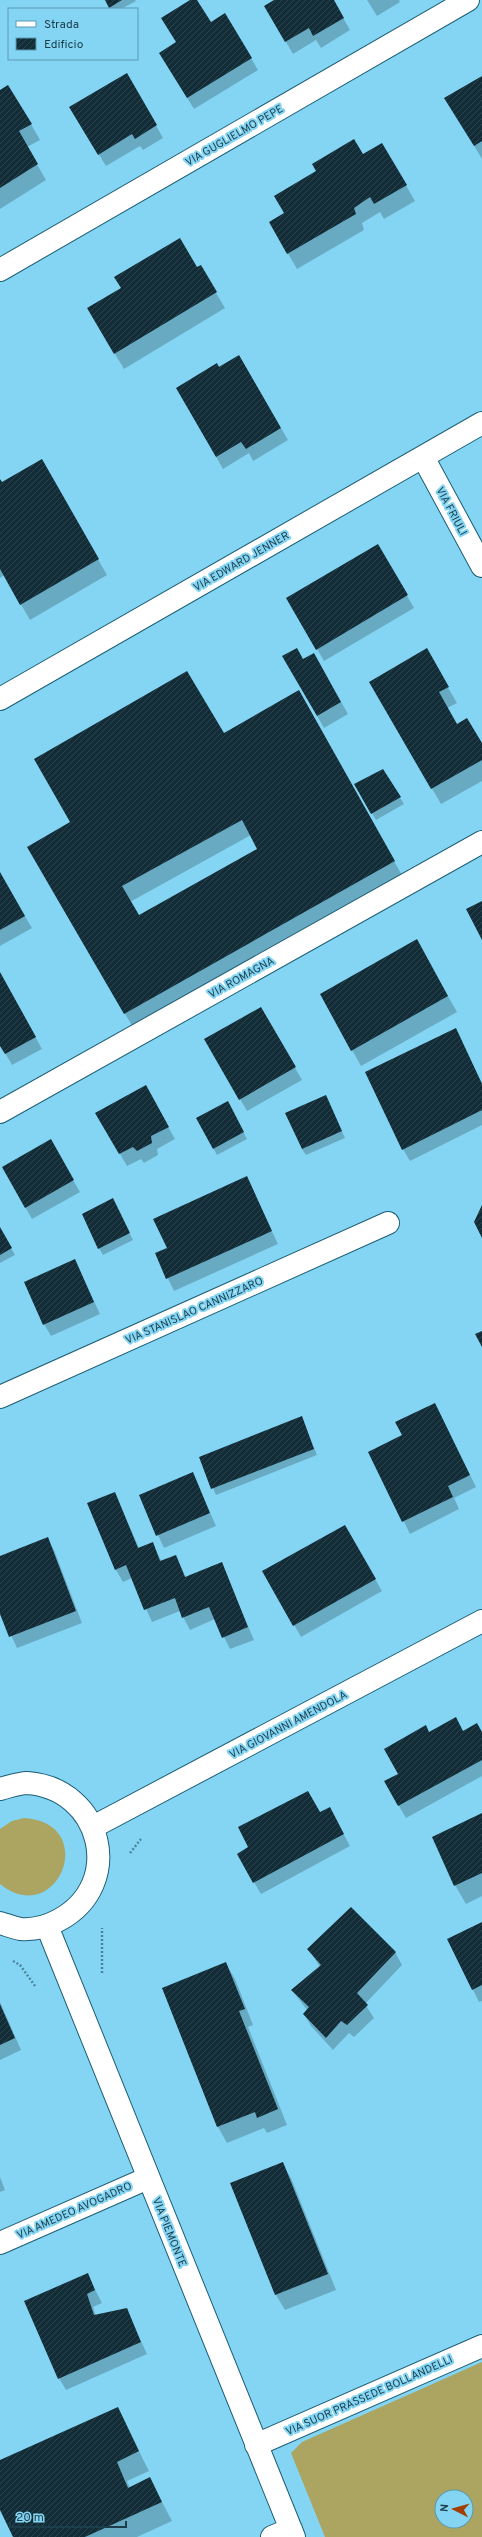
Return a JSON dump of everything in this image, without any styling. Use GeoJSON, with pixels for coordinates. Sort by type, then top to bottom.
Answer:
{"type":"FeatureCollection","features":[{"type":"Feature","properties":{"kind":"street","name":"VIA GUGLIELMO PEPE"},"geometry":{"type":"LineString","coordinates":[[0,270],[468,0]]}},
{"type":"Feature","properties":{"kind":"street","name":"VIA EDWARD JENNER"},"geometry":{"type":"LineString","coordinates":[[0,699],[482,423]]}},
{"type":"Feature","properties":{"kind":"street","name":"VIA FRIULI"},"geometry":{"type":"LineString","coordinates":[[423,457],[482,566]]}},
{"type":"Feature","properties":{"kind":"street","name":"VIA ROMAGNA"},"geometry":{"type":"LineString","coordinates":[[0,1112],[482,842]]}},
{"type":"Feature","properties":{"kind":"street","name":"VIA STANISLAO CANNIZZARO"},"geometry":{"type":"LineString","coordinates":[[0,1397],[388,1223]]}},
{"type":"Feature","properties":{"kind":"street","name":"VIA GIOVANNI AMENDOLA"},"geometry":{"type":"LineString","coordinates":[[93,1827],[482,1621]]}},
{"type":"Feature","properties":{"kind":"street"},"geometry":{"type":"LineString","coordinates":[[0,1789],[26,1783],[54,1788],[77,1804],[93,1827],[100,1857],[92,1887],[74,1912],[47,1926],[21,1929],[0,1923]]}},
{"type":"Feature","properties":{"kind":"street","name":"VIA PIEMONTE"},"geometry":{"type":"LineString","coordinates":[[47,1926],[256,2445],[286,2534]]}},
{"type":"Feature","properties":{"kind":"street","name":"VIA AMEDEO AVOGADRO"},"geometry":{"type":"LineString","coordinates":[[0,2243],[148,2178]]}},
{"type":"Feature","properties":{"kind":"street","name":"VIA SUOR PRASSEDE BOLLANDELLI"},"geometry":{"type":"LineString","coordinates":[[256,2445],[482,2346]]}},
{"type":"Feature","properties":{"kind":"path"},"geometry":{"type":"LineString","coordinates":[[128,1856],[145,1834]]}},
{"type":"Feature","properties":{"kind":"path"},"geometry":{"type":"LineString","coordinates":[[7,1958],[20,1965],[45,2000],[102,1977],[102,1923]]}},
{"type":"Feature","properties":{"kind":"shaded area"},"geometry":{"type":"Polygon","coordinates":[[[24,1818],[47,1824],[61,1837],[65,1853],[62,1870],[53,1885],[39,1894],[21,1895],[0,1884],[0,1829],[12,1821],[24,1818]]]}},
{"type":"Feature","properties":{"kind":"shaded area"},"geometry":{"type":"Polygon","coordinates":[[[482,2362],[482,2537],[325,2537],[291,2453],[302,2442],[482,2362]]]}},
{"type":"Feature","properties":{"kind":"building"},"geometry":{"type":"Polygon","coordinates":[[[105,0],[122,0],[109,8],[105,0]]]}},
{"type":"Feature","properties":{"kind":"building"},"geometry":{"type":"Polygon","coordinates":[[[190,0],[197,0],[211,22],[225,13],[252,58],[187,98],[159,53],[176,42],[161,18],[190,0]]]}},
{"type":"Feature","properties":{"kind":"building"},"geometry":{"type":"Polygon","coordinates":[[[274,0],[334,0],[344,18],[313,36],[309,28],[285,42],[264,6],[274,0]]]}},
{"type":"Feature","properties":{"kind":"building"},"geometry":{"type":"Polygon","coordinates":[[[127,73],[157,125],[135,139],[132,134],[98,155],[69,107],[127,73]]]}},
{"type":"Feature","properties":{"kind":"building"},"geometry":{"type":"Polygon","coordinates":[[[482,76],[482,141],[474,146],[444,98],[482,76]]]}},
{"type":"Feature","properties":{"kind":"building"},"geometry":{"type":"Polygon","coordinates":[[[8,85],[32,124],[19,131],[38,164],[0,188],[0,90],[8,85]]]}},
{"type":"Feature","properties":{"kind":"building"},"geometry":{"type":"Polygon","coordinates":[[[354,139],[363,154],[382,143],[407,185],[374,204],[370,197],[354,208],[356,214],[287,254],[269,222],[284,213],[274,196],[316,171],[312,164],[354,139]]]}},
{"type":"Feature","properties":{"kind":"building"},"geometry":{"type":"Polygon","coordinates":[[[180,238],[197,267],[201,265],[217,292],[114,354],[87,308],[121,288],[114,277],[180,238]]]}},
{"type":"Feature","properties":{"kind":"building"},"geometry":{"type":"Polygon","coordinates":[[[239,355],[281,428],[246,449],[241,442],[216,457],[176,388],[217,363],[219,367],[239,355]]]}},
{"type":"Feature","properties":{"kind":"building"},"geometry":{"type":"Polygon","coordinates":[[[42,459],[99,559],[20,605],[0,569],[0,479],[2,482],[42,459]]]}},
{"type":"Feature","properties":{"kind":"building"},"geometry":{"type":"Polygon","coordinates":[[[378,544],[408,595],[316,650],[286,598],[378,544]]]}},
{"type":"Feature","properties":{"kind":"building"},"geometry":{"type":"Polygon","coordinates":[[[297,648],[303,659],[314,653],[341,702],[317,716],[282,656],[297,648]]]}},
{"type":"Feature","properties":{"kind":"building"},"geometry":{"type":"Polygon","coordinates":[[[427,648],[449,687],[439,692],[457,724],[467,718],[482,743],[482,760],[431,789],[369,682],[427,648]]]}},
{"type":"Feature","properties":{"kind":"building"},"geometry":{"type":"Polygon","coordinates":[[[187,671],[224,733],[299,690],[395,861],[124,1014],[27,847],[70,822],[34,759],[187,671]],[[242,820],[122,886],[139,915],[257,849],[242,820]]]}},
{"type":"Feature","properties":{"kind":"building"},"geometry":{"type":"Polygon","coordinates":[[[383,769],[401,797],[371,814],[354,784],[383,769]]]}},
{"type":"Feature","properties":{"kind":"building"},"geometry":{"type":"Polygon","coordinates":[[[0,872],[25,916],[0,930],[0,872]]]}},
{"type":"Feature","properties":{"kind":"building"},"geometry":{"type":"Polygon","coordinates":[[[482,901],[482,940],[466,909],[482,901]]]}},
{"type":"Feature","properties":{"kind":"building"},"geometry":{"type":"Polygon","coordinates":[[[417,939],[448,996],[351,1051],[320,994],[417,939]]]}},
{"type":"Feature","properties":{"kind":"building"},"geometry":{"type":"Polygon","coordinates":[[[0,972],[36,1037],[5,1054],[0,1046],[0,972]]]}},
{"type":"Feature","properties":{"kind":"building"},"geometry":{"type":"Polygon","coordinates":[[[261,1007],[296,1067],[239,1100],[204,1039],[261,1007]]]}},
{"type":"Feature","properties":{"kind":"building"},"geometry":{"type":"Polygon","coordinates":[[[456,1028],[482,1084],[482,1110],[402,1150],[365,1072],[456,1028]]]}},
{"type":"Feature","properties":{"kind":"building"},"geometry":{"type":"Polygon","coordinates":[[[146,1085],[169,1127],[151,1136],[152,1143],[137,1151],[133,1147],[119,1154],[95,1113],[146,1085]]]}},
{"type":"Feature","properties":{"kind":"building"},"geometry":{"type":"Polygon","coordinates":[[[326,1095],[342,1131],[302,1149],[285,1113],[326,1095]]]}},
{"type":"Feature","properties":{"kind":"building"},"geometry":{"type":"Polygon","coordinates":[[[228,1101],[244,1132],[213,1149],[196,1118],[228,1101]]]}},
{"type":"Feature","properties":{"kind":"building"},"geometry":{"type":"Polygon","coordinates":[[[51,1139],[74,1180],[25,1208],[2,1167],[51,1139]]]}},
{"type":"Feature","properties":{"kind":"building"},"geometry":{"type":"Polygon","coordinates":[[[247,1176],[272,1231],[166,1279],[155,1253],[167,1248],[153,1219],[247,1176]]]}},
{"type":"Feature","properties":{"kind":"building"},"geometry":{"type":"Polygon","coordinates":[[[113,1198],[130,1233],[98,1249],[82,1214],[113,1198]]]}},
{"type":"Feature","properties":{"kind":"building"},"geometry":{"type":"Polygon","coordinates":[[[482,1205],[482,1238],[474,1222],[482,1205]]]}},
{"type":"Feature","properties":{"kind":"building"},"geometry":{"type":"Polygon","coordinates":[[[0,1227],[12,1248],[0,1255],[0,1227]]]}},
{"type":"Feature","properties":{"kind":"building"},"geometry":{"type":"Polygon","coordinates":[[[75,1259],[94,1302],[43,1325],[24,1282],[75,1259]]]}},
{"type":"Feature","properties":{"kind":"building"},"geometry":{"type":"Polygon","coordinates":[[[482,1331],[482,1347],[475,1334],[482,1331]]]}},
{"type":"Feature","properties":{"kind":"building"},"geometry":{"type":"Polygon","coordinates":[[[435,1403],[470,1475],[448,1486],[453,1497],[402,1522],[368,1452],[402,1435],[395,1422],[435,1403]]]}},
{"type":"Feature","properties":{"kind":"building"},"geometry":{"type":"Polygon","coordinates":[[[302,1416],[314,1449],[211,1489],[199,1457],[302,1416]]]}},
{"type":"Feature","properties":{"kind":"building"},"geometry":{"type":"Polygon","coordinates":[[[193,1472],[210,1513],[156,1536],[139,1495],[193,1472]]]}},
{"type":"Feature","properties":{"kind":"building"},"geometry":{"type":"Polygon","coordinates":[[[115,1492],[138,1548],[153,1542],[160,1561],[176,1555],[185,1577],[222,1562],[248,1627],[222,1638],[209,1607],[182,1618],[175,1598],[144,1610],[126,1565],[115,1570],[87,1503],[115,1492]]]}},
{"type":"Feature","properties":{"kind":"building"},"geometry":{"type":"Polygon","coordinates":[[[345,1525],[376,1579],[293,1626],[262,1571],[345,1525]]]}},
{"type":"Feature","properties":{"kind":"building"},"geometry":{"type":"Polygon","coordinates":[[[48,1537],[76,1611],[9,1637],[0,1614],[0,1556],[48,1537]]]}},
{"type":"Feature","properties":{"kind":"building"},"geometry":{"type":"Polygon","coordinates":[[[456,1717],[463,1731],[477,1723],[482,1732],[482,1760],[398,1806],[384,1781],[398,1774],[384,1749],[426,1725],[429,1732],[456,1717]]]}},
{"type":"Feature","properties":{"kind":"building"},"geometry":{"type":"Polygon","coordinates":[[[308,1791],[320,1812],[330,1807],[344,1834],[253,1883],[237,1854],[248,1847],[238,1827],[308,1791]]]}},
{"type":"Feature","properties":{"kind":"building"},"geometry":{"type":"Polygon","coordinates":[[[482,1813],[482,1873],[454,1886],[432,1837],[482,1813]]]}},
{"type":"Feature","properties":{"kind":"building"},"geometry":{"type":"Polygon","coordinates":[[[351,1907],[396,1952],[357,1993],[368,2005],[347,2025],[341,2021],[326,2038],[303,2014],[309,2007],[291,1990],[321,1965],[307,1949],[351,1907]]]}},
{"type":"Feature","properties":{"kind":"building"},"geometry":{"type":"Polygon","coordinates":[[[482,1922],[482,1985],[472,1990],[447,1939],[482,1922]]]}},
{"type":"Feature","properties":{"kind":"building"},"geometry":{"type":"Polygon","coordinates":[[[226,1962],[245,2009],[239,2011],[278,2109],[257,2118],[255,2112],[217,2127],[162,1988],[226,1962]]]}},
{"type":"Feature","properties":{"kind":"building"},"geometry":{"type":"Polygon","coordinates":[[[0,2004],[15,2038],[0,2045],[0,2004]]]}},
{"type":"Feature","properties":{"kind":"building"},"geometry":{"type":"Polygon","coordinates":[[[283,2162],[328,2274],[275,2295],[230,2183],[283,2162]]]}},
{"type":"Feature","properties":{"kind":"building"},"geometry":{"type":"Polygon","coordinates":[[[88,2273],[95,2290],[87,2294],[94,2315],[127,2308],[141,2342],[58,2379],[24,2301],[88,2273]]]}},
{"type":"Feature","properties":{"kind":"building"},"geometry":{"type":"Polygon","coordinates":[[[118,2407],[139,2451],[117,2462],[128,2488],[150,2477],[162,2502],[85,2537],[13,2537],[0,2510],[0,2460],[118,2407]]]}}]}
